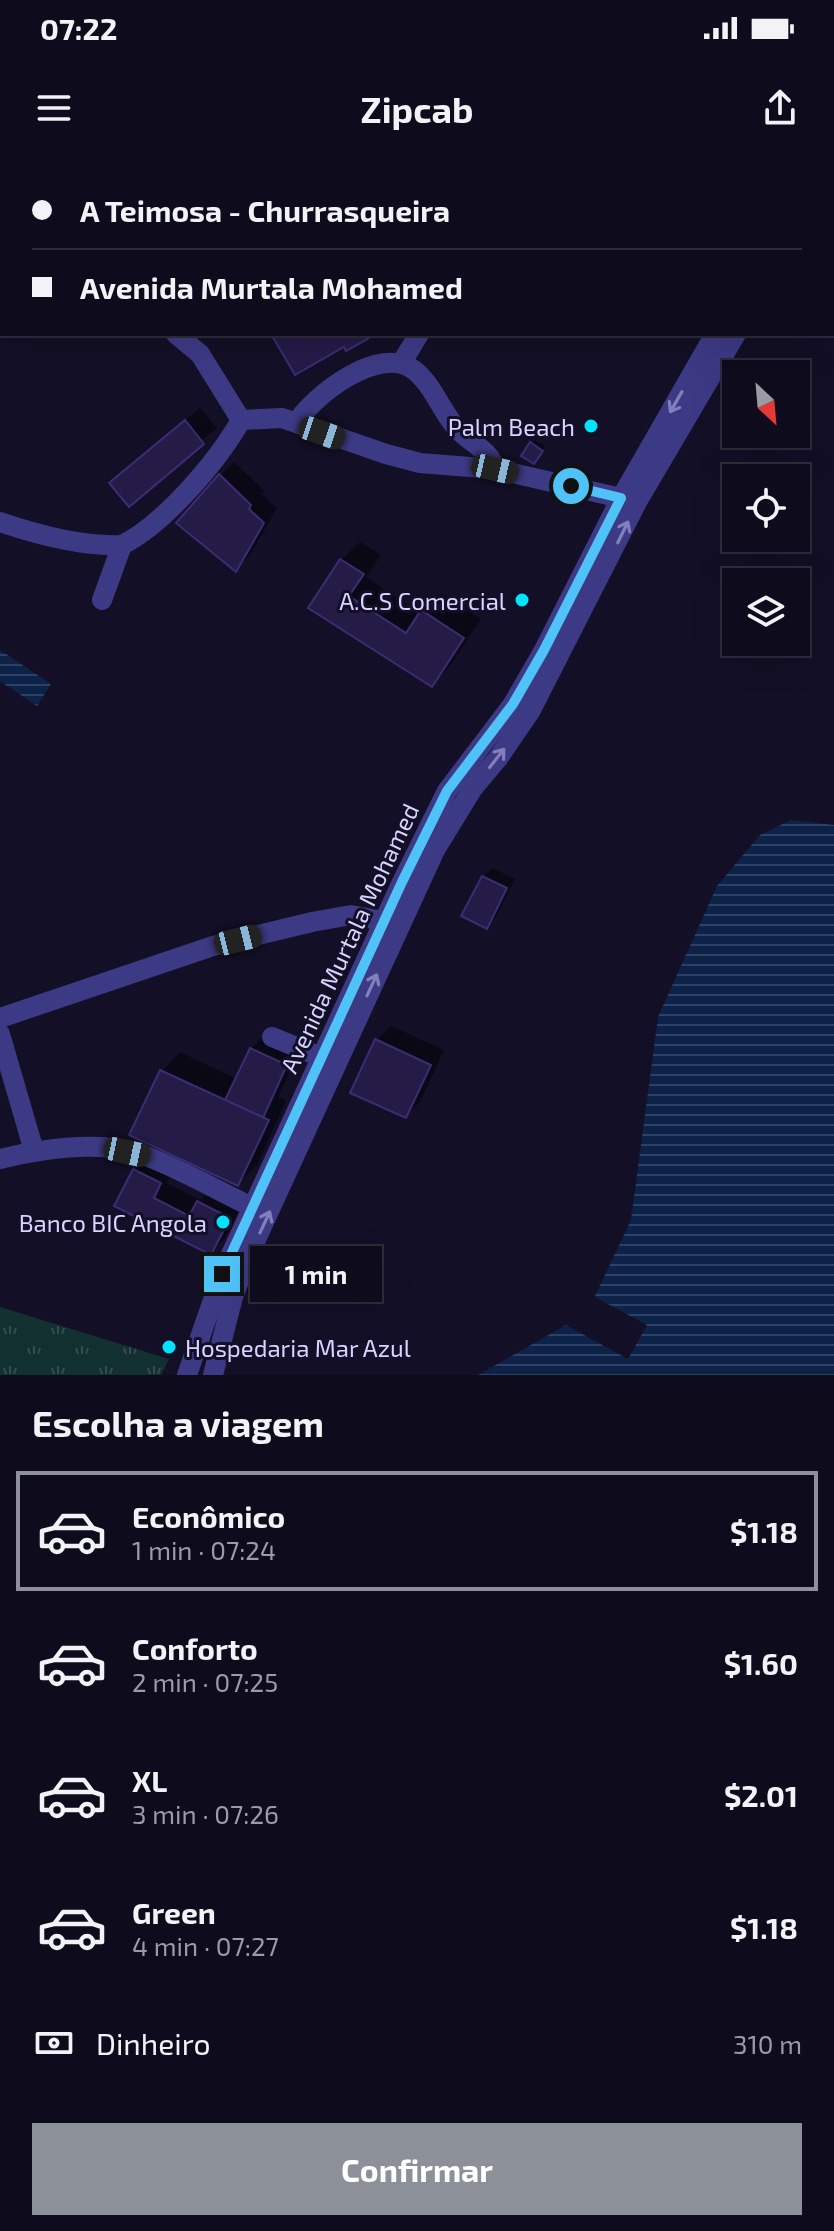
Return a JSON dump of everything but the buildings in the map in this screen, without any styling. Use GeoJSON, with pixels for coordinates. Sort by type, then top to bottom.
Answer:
{"type":"FeatureCollection","features":[{"type":"Feature","properties":{"kind":"street"},"geometry":{"type":"LineString","coordinates":[[178,336],[200,354],[241,420]]}},
{"type":"Feature","properties":{"kind":"street"},"geometry":{"type":"LineString","coordinates":[[402,362],[418,336]]}},
{"type":"Feature","properties":{"kind":"street","name":"Avenida Murtala Mohamed"},"geometry":{"type":"LineString","coordinates":[[187,1375],[222,1274],[447,791],[513,704],[621,498],[714,336]]}},
{"type":"Feature","properties":{"kind":"street","name":"Avenida Murtala Mohamed"},"geometry":{"type":"LineString","coordinates":[[213,1375],[233,1297],[247,1259],[435,850],[473,788],[531,710],[637,502],[735,336]]}},
{"type":"Feature","properties":{"kind":"street"},"geometry":{"type":"LineString","coordinates":[[296,423],[316,397],[349,378],[376,365],[402,362],[417,372],[452,424],[492,458],[495,469]]}},
{"type":"Feature","properties":{"kind":"street"},"geometry":{"type":"LineString","coordinates":[[241,420],[270,417],[420,463],[495,469],[621,498]]}},
{"type":"Feature","properties":{"kind":"street"},"geometry":{"type":"LineString","coordinates":[[0,522],[39,534],[106,546],[122,545],[151,526],[215,462],[241,420]]}},
{"type":"Feature","properties":{"kind":"street"},"geometry":{"type":"LineString","coordinates":[[102,600],[122,545]]}},
{"type":"Feature","properties":{"kind":"street"},"geometry":{"type":"LineString","coordinates":[[0,1018],[213,946],[351,915],[384,921]]}},
{"type":"Feature","properties":{"kind":"street"},"geometry":{"type":"LineString","coordinates":[[0,1034],[34,1151]]}},
{"type":"Feature","properties":{"kind":"street"},"geometry":{"type":"LineString","coordinates":[[272,1037],[321,1057]]}},
{"type":"Feature","properties":{"kind":"street"},"geometry":{"type":"LineString","coordinates":[[0,1159],[34,1151],[110,1148],[144,1155],[252,1207]]}},
{"type":"Feature","properties":{"kind":"green space"},"geometry":{"type":"Polygon","coordinates":[[[0,1307],[169,1359],[161,1375],[0,1375],[0,1307]]]}},
{"type":"Feature","properties":{"kind":"water"},"geometry":{"type":"Polygon","coordinates":[[[0,650],[51,684],[37,706],[0,681],[0,650]]]}},
{"type":"Feature","properties":{"kind":"water"},"geometry":{"type":"Polygon","coordinates":[[[791,820],[834,825],[834,1375],[478,1375],[566,1325],[595,1296],[631,1220],[658,1017],[717,886],[760,835],[791,820]]]}},
{"type":"Feature","properties":{"kind":"pier"},"geometry":{"type":"Polygon","coordinates":[[[591,1295],[647,1325],[628,1359],[562,1323],[591,1295]]]}},
{"type":"Feature","properties":{"kind":"place","name":"Palm Beach"},"geometry":{"type":"Point","coordinates":[591,426]}},
{"type":"Feature","properties":{"kind":"place","name":"A.C.S Comercial"},"geometry":{"type":"Point","coordinates":[522,600]}},
{"type":"Feature","properties":{"kind":"place","name":"Banco BIC Angola"},"geometry":{"type":"Point","coordinates":[223,1222]}},
{"type":"Feature","properties":{"kind":"place","name":"Hospedaria Mar Azul"},"geometry":{"type":"Point","coordinates":[169,1347]}},
{"type":"Feature","properties":{"kind":"route"},"geometry":{"type":"LineString","coordinates":[[222,1274],[447,791],[513,704],[621,498],[571,486]]}}]}
